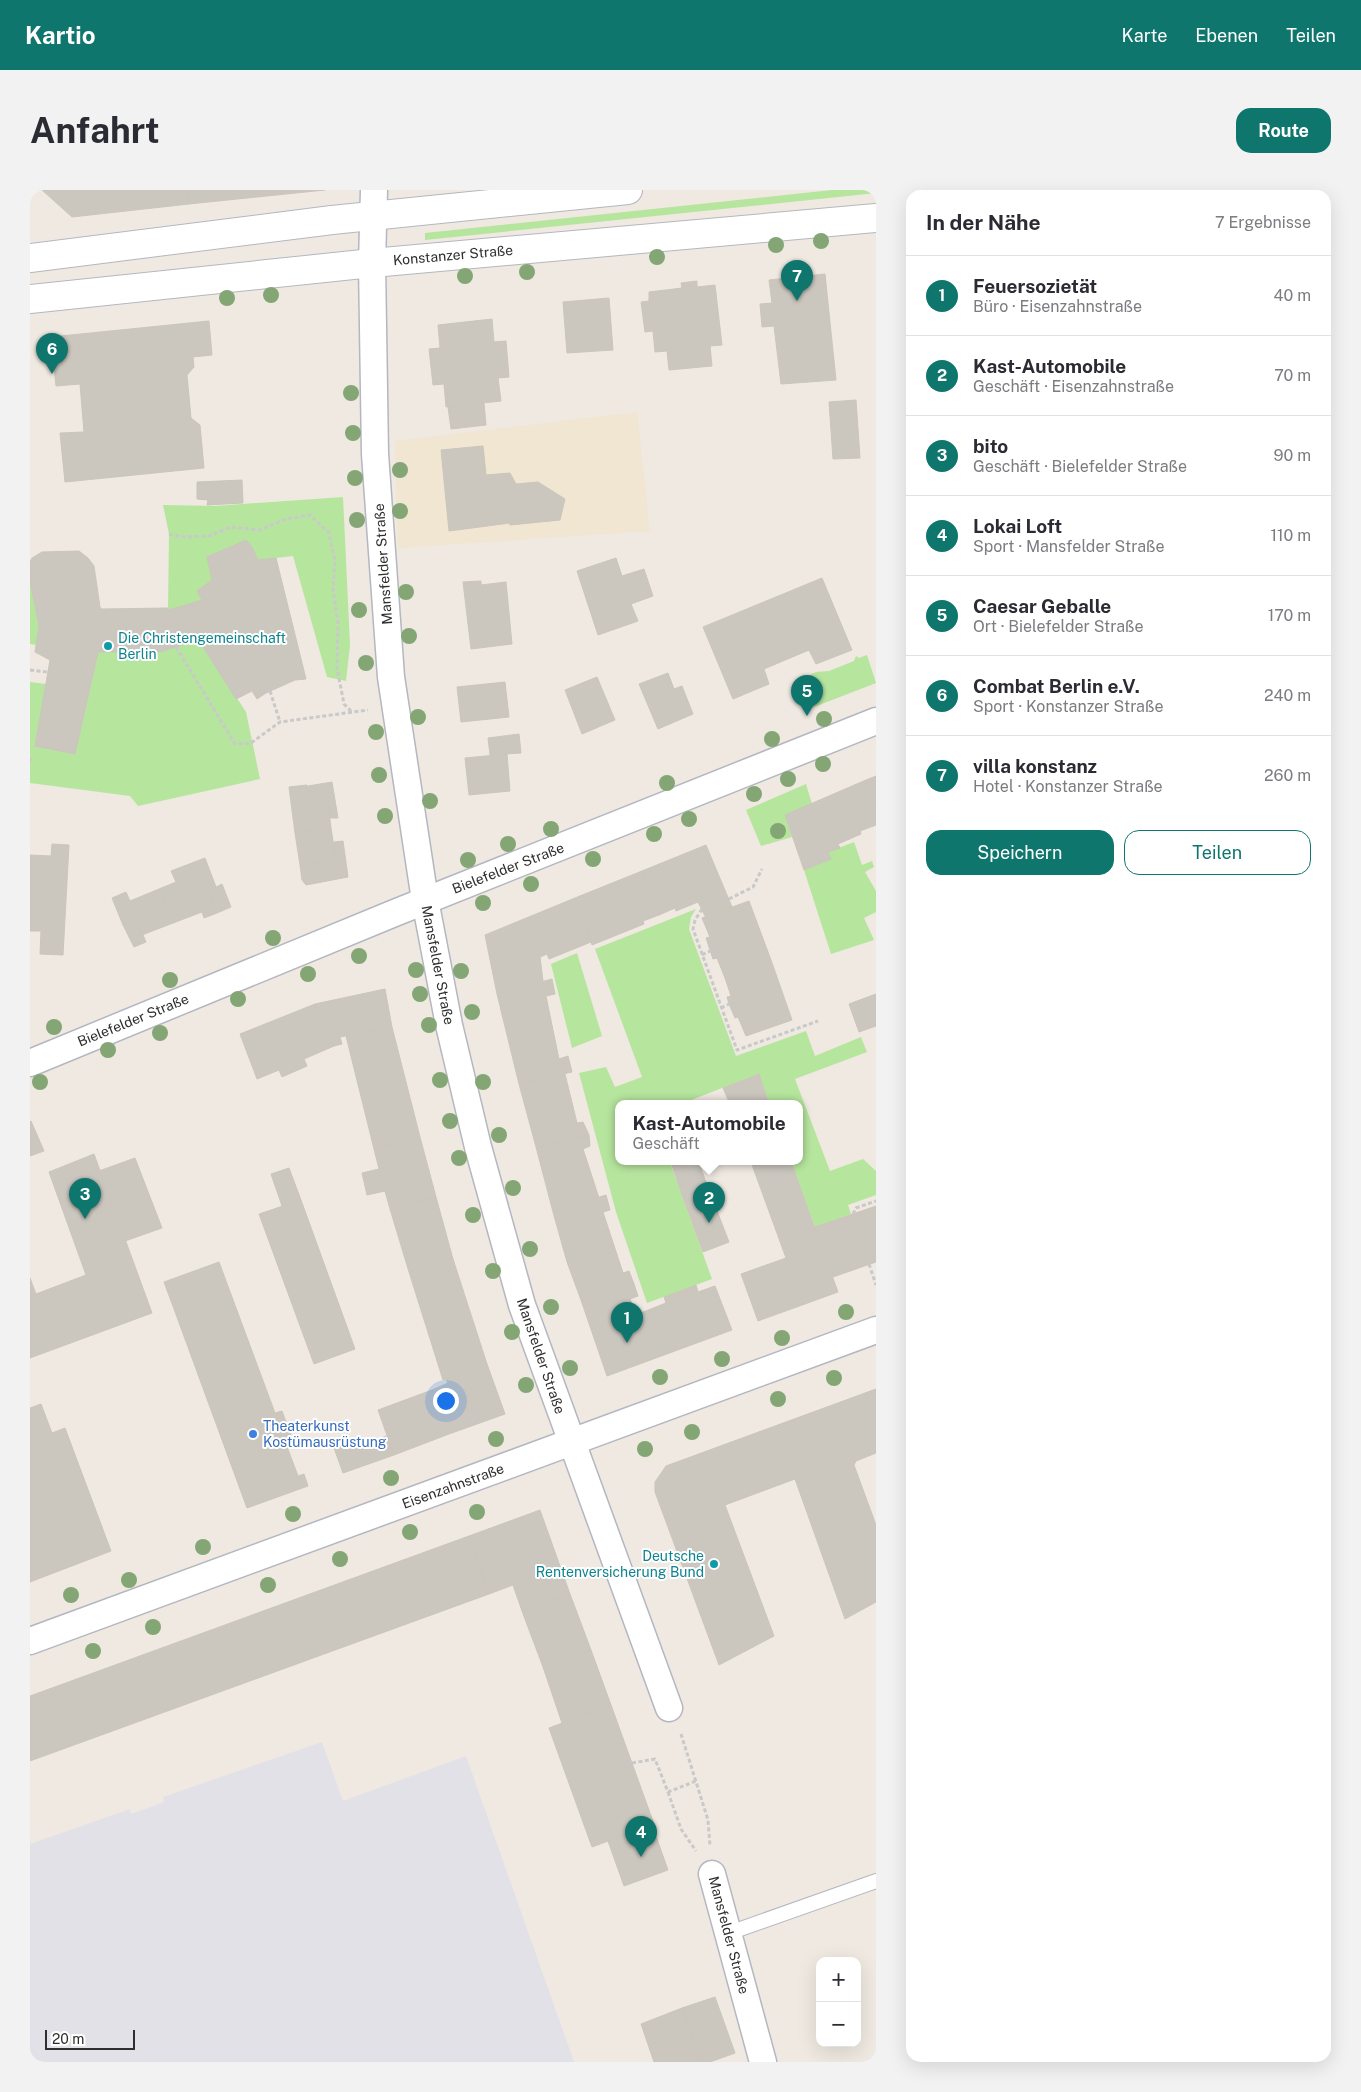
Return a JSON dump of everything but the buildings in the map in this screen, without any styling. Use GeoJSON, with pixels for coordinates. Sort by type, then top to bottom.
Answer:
{"type":"FeatureCollection","features":[{"type":"Feature","properties":{"kind":"main road"},"geometry":{"type":"LineString","coordinates":[[30,258],[373,203],[628,190]]}},
{"type":"Feature","properties":{"kind":"main road","name":"Konstanzer Straße"},"geometry":{"type":"LineString","coordinates":[[30,299],[372,263],[876,218]]}},
{"type":"Feature","properties":{"kind":"street","name":"Mansfelder Straße"},"geometry":{"type":"LineString","coordinates":[[373,203],[375,454],[391,677],[426,900],[449,1025],[478,1147],[522,1305],[674,1718]]}},
{"type":"Feature","properties":{"kind":"street","name":"Bielefelder Straße"},"geometry":{"type":"LineString","coordinates":[[30,1063],[426,900],[876,721]]}},
{"type":"Feature","properties":{"kind":"street","name":"Eisenzahnstraße"},"geometry":{"type":"LineString","coordinates":[[30,1641],[876,1330]]}},
{"type":"Feature","properties":{"kind":"street","name":"Mansfelder Straße"},"geometry":{"type":"LineString","coordinates":[[712,1874],[763,2062]]}},
{"type":"Feature","properties":{"kind":"lane"},"geometry":{"type":"LineString","coordinates":[[729,1933],[876,1881]]}},
{"type":"Feature","properties":{"kind":"path"},"geometry":{"type":"LineString","coordinates":[[169,534],[183,537],[209,536],[230,527],[259,530],[286,519],[310,515],[329,533],[335,561],[333,589],[338,623],[337,668],[344,704],[351,711],[280,722],[251,744],[235,744],[176,647]]}},
{"type":"Feature","properties":{"kind":"path"},"geometry":{"type":"LineString","coordinates":[[30,670],[48,672]]}},
{"type":"Feature","properties":{"kind":"path"},"geometry":{"type":"LineString","coordinates":[[270,691],[280,722]]}},
{"type":"Feature","properties":{"kind":"path"},"geometry":{"type":"LineString","coordinates":[[729,899],[753,887],[762,869]]}},
{"type":"Feature","properties":{"kind":"path"},"geometry":{"type":"LineString","coordinates":[[702,909],[695,920],[694,929],[721,1008],[738,1050],[818,1021]]}},
{"type":"Feature","properties":{"kind":"path"},"geometry":{"type":"LineString","coordinates":[[702,955],[710,952]]}},
{"type":"Feature","properties":{"kind":"path"},"geometry":{"type":"LineString","coordinates":[[721,1008],[729,1004]]}},
{"type":"Feature","properties":{"kind":"path"},"geometry":{"type":"LineString","coordinates":[[853,1214],[856,1208],[876,1202]]}},
{"type":"Feature","properties":{"kind":"path"},"geometry":{"type":"LineString","coordinates":[[869,1264],[876,1284]]}},
{"type":"Feature","properties":{"kind":"path","name":"Mansfelder Straße"},"geometry":{"type":"LineString","coordinates":[[674,1718],[708,1820],[712,1874]]}},
{"type":"Feature","properties":{"kind":"path"},"geometry":{"type":"LineString","coordinates":[[632,1763],[655,1759],[681,1830],[712,1874]]}},
{"type":"Feature","properties":{"kind":"path"},"geometry":{"type":"LineString","coordinates":[[668,1792],[696,1781]]}},
{"type":"Feature","properties":{"kind":"shaded area"},"geometry":{"type":"Polygon","coordinates":[[[637,412],[650,531],[398,548],[395,441],[637,412]]]}},
{"type":"Feature","properties":{"kind":"shaded area"},"geometry":{"type":"Polygon","coordinates":[[[322,1742],[343,1801],[466,1756],[574,2062],[30,2062],[30,1844],[130,1809],[131,1814],[164,1802],[163,1797],[322,1742]]]}},
{"type":"Feature","properties":{"kind":"green space"},"geometry":{"type":"Polygon","coordinates":[[[832,190],[876,190],[876,193],[425,240],[425,233],[832,190]]]}},
{"type":"Feature","properties":{"kind":"green space"},"geometry":{"type":"Polygon","coordinates":[[[343,497],[350,645],[346,681],[327,677],[293,556],[258,560],[252,547],[246,540],[207,557],[212,580],[198,591],[202,600],[169,610],[169,534],[163,505],[215,506],[343,497]]]}},
{"type":"Feature","properties":{"kind":"green space"},"geometry":{"type":"Polygon","coordinates":[[[30,581],[39,626],[36,645],[30,644],[30,581]]]}},
{"type":"Feature","properties":{"kind":"green space"},"geometry":{"type":"Polygon","coordinates":[[[199,640],[246,712],[260,779],[138,806],[130,796],[30,783],[30,682],[46,684],[35,746],[75,754],[98,652],[160,652],[199,640]]]}},
{"type":"Feature","properties":{"kind":"green space"},"geometry":{"type":"Polygon","coordinates":[[[867,655],[876,683],[809,709],[798,681],[816,672],[829,671],[854,661],[856,656],[859,658],[867,655]]]}},
{"type":"Feature","properties":{"kind":"green space"},"geometry":{"type":"Polygon","coordinates":[[[806,784],[812,804],[785,815],[792,837],[761,846],[746,810],[806,784]]]}},
{"type":"Feature","properties":{"kind":"green space"},"geometry":{"type":"Polygon","coordinates":[[[854,842],[862,865],[872,861],[874,867],[865,872],[876,891],[876,912],[864,918],[874,940],[831,954],[804,870],[831,859],[828,852],[854,842]]]}},
{"type":"Feature","properties":{"kind":"green space"},"geometry":{"type":"Polygon","coordinates":[[[696,909],[691,917],[689,929],[736,1056],[806,1031],[815,1056],[861,1037],[867,1052],[795,1079],[803,1100],[768,1100],[758,1074],[691,1100],[615,1100],[615,1165],[671,1165],[712,1279],[647,1303],[616,1212],[579,1073],[606,1067],[615,1087],[642,1077],[595,949],[696,909]]]}},
{"type":"Feature","properties":{"kind":"green space"},"geometry":{"type":"Polygon","coordinates":[[[577,953],[602,1036],[572,1048],[551,964],[577,953]]]}},
{"type":"Feature","properties":{"kind":"green space"},"geometry":{"type":"Polygon","coordinates":[[[803,1100],[830,1171],[863,1159],[876,1171],[876,1195],[848,1205],[851,1214],[815,1227],[792,1165],[803,1165],[803,1100]]]}},
{"type":"Feature","properties":{"kind":"place","name":"villa konstanz"},"geometry":{"type":"Point","coordinates":[797,301]}},
{"type":"Feature","properties":{"kind":"place","name":"Combat Berlin e.V."},"geometry":{"type":"Point","coordinates":[52,374]}},
{"type":"Feature","properties":{"kind":"place","name":"Die Christengemeinschaft Berlin"},"geometry":{"type":"Point","coordinates":[108,646]}},
{"type":"Feature","properties":{"kind":"place","name":"Caesar Geballe"},"geometry":{"type":"Point","coordinates":[807,716]}},
{"type":"Feature","properties":{"kind":"place","name":"bito"},"geometry":{"type":"Point","coordinates":[85,1219]}},
{"type":"Feature","properties":{"kind":"place","name":"Kast-Automobile"},"geometry":{"type":"Point","coordinates":[709,1223]}},
{"type":"Feature","properties":{"kind":"place","name":"Feuersozietät"},"geometry":{"type":"Point","coordinates":[627,1343]}},
{"type":"Feature","properties":{"kind":"place","name":"Theaterkunst Kostümausrüstung"},"geometry":{"type":"Point","coordinates":[253,1434]}},
{"type":"Feature","properties":{"kind":"place","name":"Deutsche Rentenversicherung Bund"},"geometry":{"type":"Point","coordinates":[714,1564]}},
{"type":"Feature","properties":{"kind":"place","name":"Lokai Loft"},"geometry":{"type":"Point","coordinates":[641,1857]}}]}
